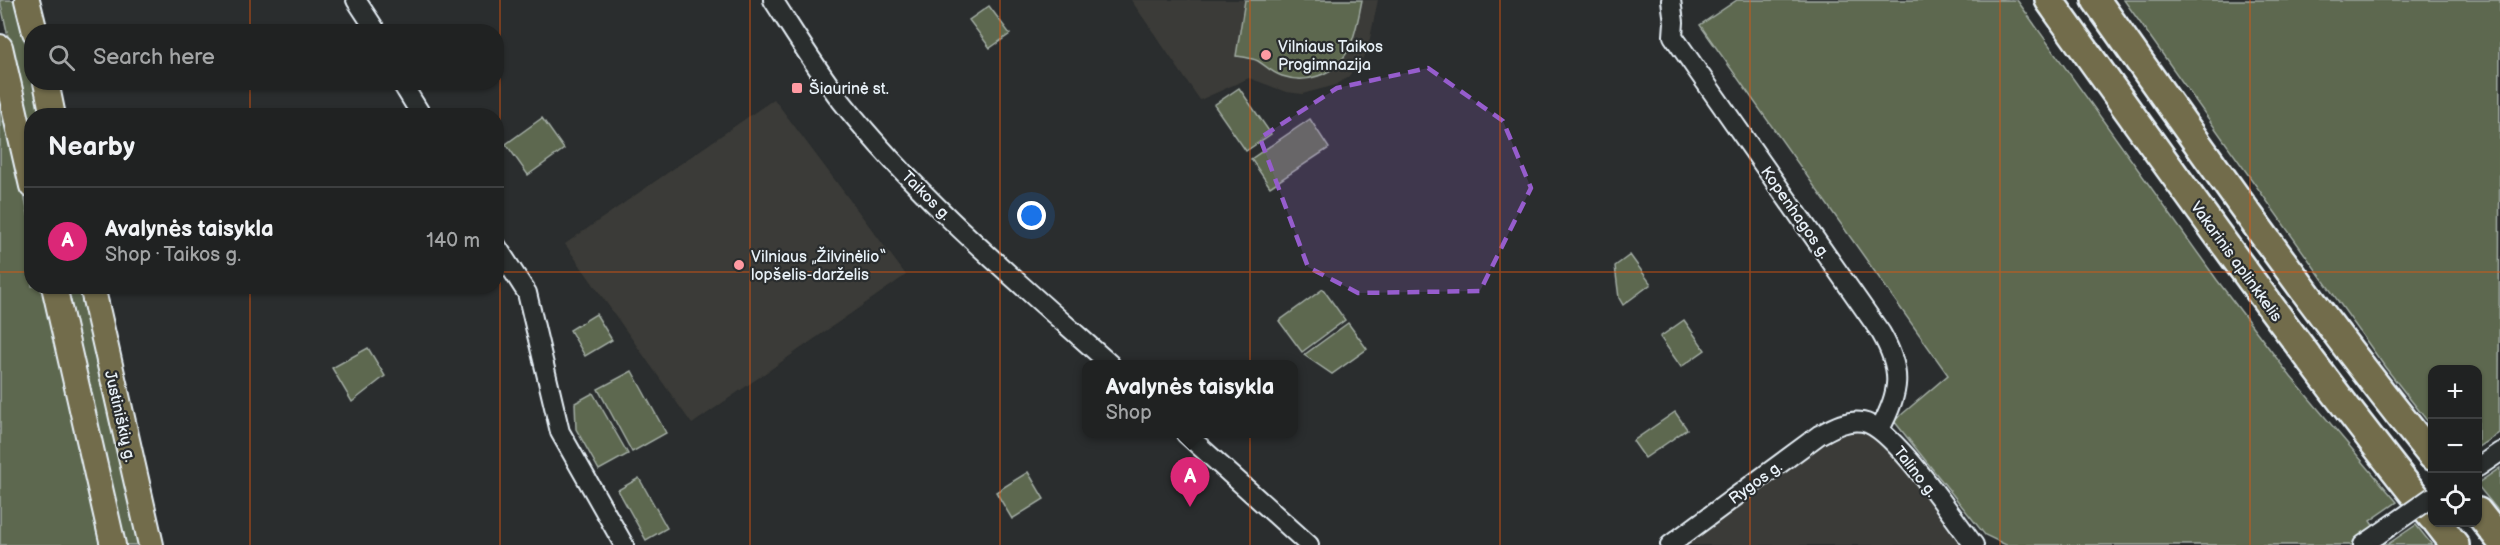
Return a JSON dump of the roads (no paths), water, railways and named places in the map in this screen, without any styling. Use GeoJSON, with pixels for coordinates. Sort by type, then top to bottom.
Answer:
{"type":"FeatureCollection","features":[{"type":"Feature","properties":{"kind":"highway","name":"Vakarinis aplinkkelis"},"geometry":{"type":"LineString","coordinates":[[2049,0],[2219,237],[2363,430],[2428,511]]}},
{"type":"Feature","properties":{"kind":"highway"},"geometry":{"type":"LineString","coordinates":[[2096,0],[2277,255],[2387,401],[2428,450]]}},
{"type":"Feature","properties":{"kind":"highway"},"geometry":{"type":"LineString","coordinates":[[2482,517],[2500,540]]}},
{"type":"Feature","properties":{"kind":"highway"},"geometry":{"type":"LineString","coordinates":[[2441,527],[2455,545]]}},
{"type":"Feature","properties":{"kind":"main road"},"geometry":{"type":"LineString","coordinates":[[27,0],[33,24]]}},
{"type":"Feature","properties":{"kind":"main road"},"geometry":{"type":"LineString","coordinates":[[0,47],[24,151]]}},
{"type":"Feature","properties":{"kind":"main road"},"geometry":{"type":"LineString","coordinates":[[48,90],[52,108]]}},
{"type":"Feature","properties":{"kind":"main road"},"geometry":{"type":"LineString","coordinates":[[56,294],[113,545]]}},
{"type":"Feature","properties":{"kind":"main road","name":"Justiniškių g."},"geometry":{"type":"LineString","coordinates":[[94,294],[151,545]]}},
{"type":"Feature","properties":{"kind":"street"},"geometry":{"type":"LineString","coordinates":[[356,0],[372,24]]}},
{"type":"Feature","properties":{"kind":"street","name":"Taikos g."},"geometry":{"type":"LineString","coordinates":[[772,0],[843,102],[898,165],[964,232],[1106,360]]}},
{"type":"Feature","properties":{"kind":"street","name":"Kopenhagos g."},"geometry":{"type":"LineString","coordinates":[[1671,0],[1673,36],[1893,353],[1898,372],[1896,393],[1880,429]]}},
{"type":"Feature","properties":{"kind":"street"},"geometry":{"type":"LineString","coordinates":[[406,90],[417,108]]}},
{"type":"Feature","properties":{"kind":"street"},"geometry":{"type":"LineString","coordinates":[[504,257],[527,292],[560,432],[624,545]]}},
{"type":"Feature","properties":{"kind":"street","name":"Rygos g."},"geometry":{"type":"LineString","coordinates":[[1670,545],[1819,435],[1842,423],[1862,422],[1880,429]]}},
{"type":"Feature","properties":{"kind":"street","name":"Talino g."},"geometry":{"type":"LineString","coordinates":[[1880,429],[1900,449],[1974,545]]}},
{"type":"Feature","properties":{"kind":"street"},"geometry":{"type":"LineString","coordinates":[[1190,438],[1309,545]]}},
{"type":"Feature","properties":{"kind":"street"},"geometry":{"type":"LineString","coordinates":[[2482,464],[2500,452]]}},
{"type":"Feature","properties":{"kind":"street"},"geometry":{"type":"LineString","coordinates":[[2363,545],[2428,500]]}},
{"type":"Feature","properties":{"kind":"place","name":"Vilniaus Taikos Progimnazija"},"geometry":{"type":"Point","coordinates":[1266,55]}},
{"type":"Feature","properties":{"kind":"place","name":"Šiaurinė st."},"geometry":{"type":"Point","coordinates":[797,88]}},
{"type":"Feature","properties":{"kind":"place","name":"Vilniaus „Žilvinėlio“ lopšelis-darželis"},"geometry":{"type":"Point","coordinates":[739,265]}},
{"type":"Feature","properties":{"kind":"place","name":"Avalynės taisykla"},"geometry":{"type":"Point","coordinates":[1190,507]}}]}
